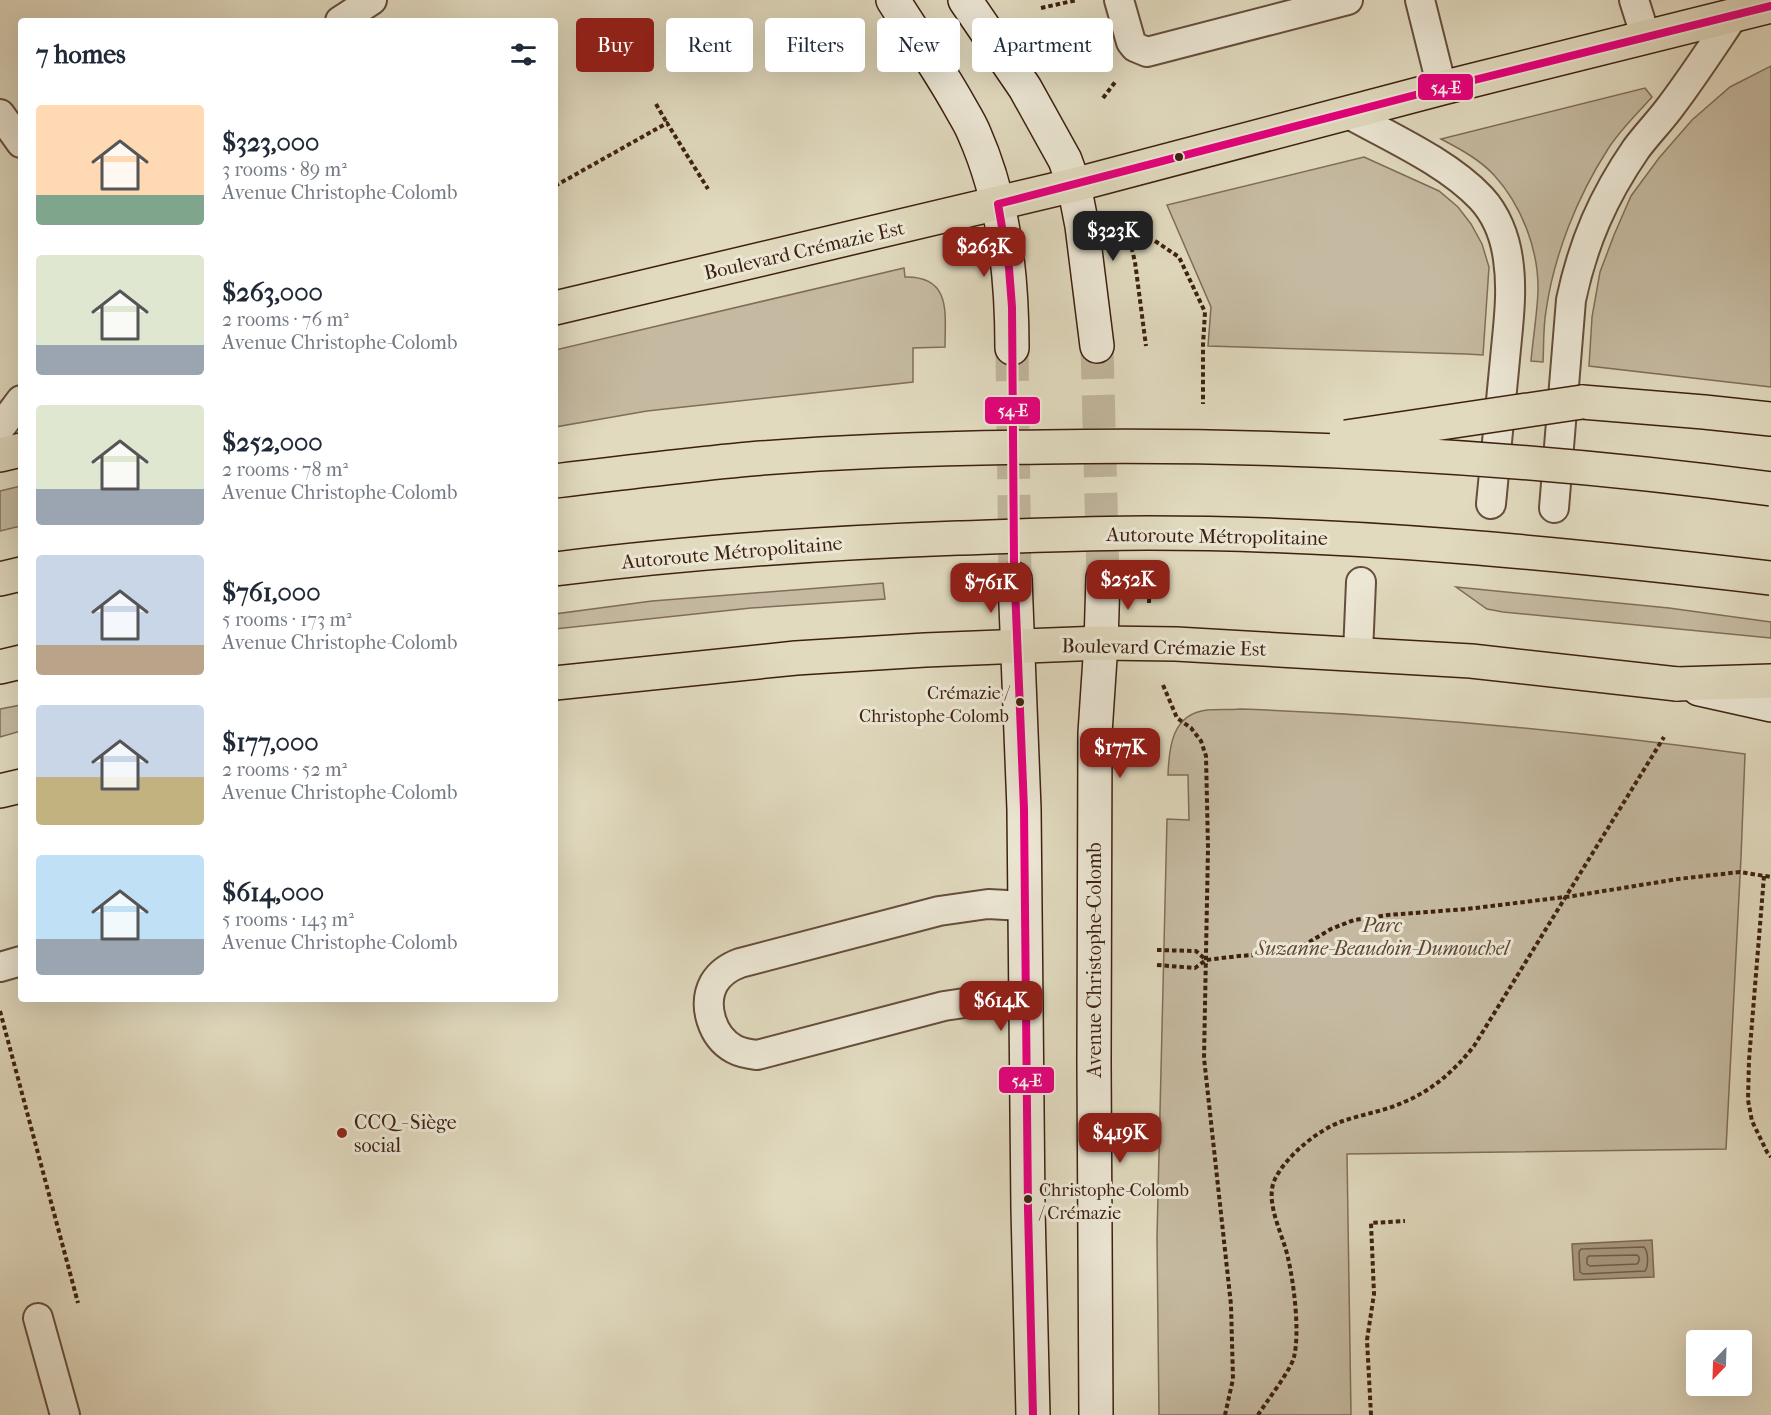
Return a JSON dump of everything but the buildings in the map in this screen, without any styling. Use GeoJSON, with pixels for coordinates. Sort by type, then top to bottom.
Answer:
{"type":"FeatureCollection","features":[{"type":"Feature","properties":{"kind":"main road"},"geometry":{"type":"LineString","coordinates":[[893,0],[948,84],[974,132],[989,172],[998,204],[1009,268],[1012,348]]}},
{"type":"Feature","properties":{"kind":"main road"},"geometry":{"type":"LineString","coordinates":[[965,0],[1025,88],[1065,160],[1074,185],[1087,261],[1097,346]]}},
{"type":"Feature","properties":{"kind":"main road","name":"Boulevard Crémazie Est"},"geometry":{"type":"LineString","coordinates":[[558,307],[998,204],[1442,88],[1771,6]]}},
{"type":"Feature","properties":{"kind":"main road"},"geometry":{"type":"LineString","coordinates":[[1273,448],[1582,402],[1771,420]]}},
{"type":"Feature","properties":{"kind":"main road"},"geometry":{"type":"LineString","coordinates":[[558,481],[752,459],[926,449],[1111,446],[1273,448],[1459,458],[1613,471],[1771,489]]}},
{"type":"Feature","properties":{"kind":"main road"},"geometry":{"type":"LineString","coordinates":[[0,455],[18,451]]}},
{"type":"Feature","properties":{"kind":"main road","name":"Autoroute Métropolitaine"},"geometry":{"type":"LineString","coordinates":[[558,569],[662,557],[835,543],[1148,533],[1304,537],[1452,545],[1771,578]]}},
{"type":"Feature","properties":{"kind":"main road"},"geometry":{"type":"LineString","coordinates":[[0,579],[18,575]]}},
{"type":"Feature","properties":{"kind":"main road","name":"Avenue Christophe-Colomb"},"geometry":{"type":"LineString","coordinates":[[1096,1415],[1095,733],[1103,578]]}},
{"type":"Feature","properties":{"kind":"main road"},"geometry":{"type":"LineString","coordinates":[[1015,579],[1024,809],[1028,1209],[1034,1415]]}},
{"type":"Feature","properties":{"kind":"main road","name":"Boulevard Crémazie Est"},"geometry":{"type":"LineString","coordinates":[[558,683],[796,658],[1101,643],[1176,644],[1472,661],[1677,684],[1771,705]]}},
{"type":"Feature","properties":{"kind":"main road"},"geometry":{"type":"LineString","coordinates":[[0,667],[18,663]]}},
{"type":"Feature","properties":{"kind":"main road"},"geometry":{"type":"LineString","coordinates":[[1677,684],[1771,681]]}},
{"type":"Feature","properties":{"kind":"main road"},"geometry":{"type":"LineString","coordinates":[[0,791],[18,787]]}},
{"type":"Feature","properties":{"kind":"lane"},"geometry":{"type":"LineString","coordinates":[[345,18],[372,0]]}},
{"type":"Feature","properties":{"kind":"lane"},"geometry":{"type":"LineString","coordinates":[[1119,0],[1131,42],[1135,47],[1147,52],[1348,0]]}},
{"type":"Feature","properties":{"kind":"lane"},"geometry":{"type":"LineString","coordinates":[[1420,0],[1442,88]]}},
{"type":"Feature","properties":{"kind":"lane"},"geometry":{"type":"LineString","coordinates":[[1634,0],[1646,38]]}},
{"type":"Feature","properties":{"kind":"lane"},"geometry":{"type":"LineString","coordinates":[[1554,508],[1571,300],[1576,274],[1587,243],[1601,206],[1618,178],[1734,15]]}},
{"type":"Feature","properties":{"kind":"lane"},"geometry":{"type":"LineString","coordinates":[[1347,113],[1452,173],[1483,199],[1504,238],[1509,260],[1510,305],[1491,504]]}},
{"type":"Feature","properties":{"kind":"lane"},"geometry":{"type":"LineString","coordinates":[[0,114],[18,139]]}},
{"type":"Feature","properties":{"kind":"lane"},"geometry":{"type":"LineString","coordinates":[[0,428],[18,404]]}},
{"type":"Feature","properties":{"kind":"lane"},"geometry":{"type":"LineString","coordinates":[[1358,653],[1361,582]]}},
{"type":"Feature","properties":{"kind":"lane"},"geometry":{"type":"LineString","coordinates":[[1025,906],[987,904],[939,911],[740,963],[721,974],[715,982],[709,1002],[713,1024],[726,1043],[735,1049],[757,1054],[944,1006],[978,1001],[1026,999]]}},
{"type":"Feature","properties":{"kind":"lane"},"geometry":{"type":"LineString","coordinates":[[0,967],[18,962]]}},
{"type":"Feature","properties":{"kind":"lane"},"geometry":{"type":"LineString","coordinates":[[38,1318],[65,1415]]}},
{"type":"Feature","properties":{"kind":"path"},"geometry":{"type":"LineString","coordinates":[[1041,8],[1077,0]]}},
{"type":"Feature","properties":{"kind":"path"},"geometry":{"type":"LineString","coordinates":[[656,104],[708,189]]}},
{"type":"Feature","properties":{"kind":"path"},"geometry":{"type":"LineString","coordinates":[[558,184],[667,123]]}},
{"type":"Feature","properties":{"kind":"path"},"geometry":{"type":"LineString","coordinates":[[1155,241],[1179,257],[1205,312],[1203,409]]}},
{"type":"Feature","properties":{"kind":"path"},"geometry":{"type":"LineString","coordinates":[[1135,262],[1146,346]]}},
{"type":"Feature","properties":{"kind":"path"},"geometry":{"type":"LineString","coordinates":[[1177,718],[1191,728],[1201,741],[1206,756],[1208,848],[1204,1058],[1231,1305],[1233,1379],[1225,1415]]}},
{"type":"Feature","properties":{"kind":"path"},"geometry":{"type":"LineString","coordinates":[[1258,1415],[1294,1360],[1296,1347],[1293,1292],[1288,1258],[1272,1205],[1271,1193],[1275,1179],[1284,1165],[1301,1147],[1324,1131],[1341,1122],[1403,1103],[1423,1092],[1453,1070],[1474,1046],[1664,737]]}},
{"type":"Feature","properties":{"kind":"path"},"geometry":{"type":"LineString","coordinates":[[1157,965],[1195,968],[1206,960],[1283,953],[1301,947],[1331,929],[1354,920],[1388,915],[1467,909],[1740,872],[1771,876]]}},
{"type":"Feature","properties":{"kind":"path"},"geometry":{"type":"LineString","coordinates":[[1764,876],[1749,1060],[1748,1100],[1752,1121],[1771,1157]]}},
{"type":"Feature","properties":{"kind":"path"},"geometry":{"type":"LineString","coordinates":[[1157,950],[1196,951],[1206,960]]}},
{"type":"Feature","properties":{"kind":"path"},"geometry":{"type":"LineString","coordinates":[[0,1011],[79,1310]]}},
{"type":"Feature","properties":{"kind":"path"},"geometry":{"type":"LineString","coordinates":[[1371,1415],[1367,1340],[1374,1294],[1371,1223],[1405,1221]]}},
{"type":"Feature","properties":{"kind":"green space"},"geometry":{"type":"Polygon","coordinates":[[[1771,66],[1771,387],[1589,366],[1592,317],[1600,272],[1631,196],[1659,158],[1692,120],[1730,87],[1771,66]]]}},
{"type":"Feature","properties":{"kind":"green space"},"geometry":{"type":"Polygon","coordinates":[[[1645,88],[1652,97],[1613,142],[1586,187],[1568,227],[1550,290],[1544,324],[1543,362],[1531,361],[1538,276],[1527,229],[1513,200],[1494,175],[1476,159],[1441,139],[1645,88]]]}},
{"type":"Feature","properties":{"kind":"green space"},"geometry":{"type":"Polygon","coordinates":[[[1364,157],[1439,191],[1458,207],[1471,224],[1482,244],[1489,267],[1483,355],[1208,346],[1211,307],[1167,205],[1364,157]]]}},
{"type":"Feature","properties":{"kind":"green space"},"geometry":{"type":"Polygon","coordinates":[[[904,268],[905,277],[920,278],[931,283],[938,290],[945,310],[945,347],[913,348],[913,382],[647,411],[558,426],[558,349],[904,268]]]}},
{"type":"Feature","properties":{"kind":"green space"},"geometry":{"type":"Polygon","coordinates":[[[18,487],[18,527],[0,531],[0,491],[18,487]]]}},
{"type":"Feature","properties":{"kind":"green space"},"geometry":{"type":"Polygon","coordinates":[[[883,583],[885,599],[751,608],[558,629],[558,614],[652,601],[883,583]]]}},
{"type":"Feature","properties":{"kind":"green space"},"geometry":{"type":"Polygon","coordinates":[[[1456,587],[1669,608],[1771,622],[1771,638],[1503,612],[1487,609],[1456,587]]]}},
{"type":"Feature","properties":{"kind":"green space"},"geometry":{"type":"Polygon","coordinates":[[[18,706],[18,732],[0,737],[0,709],[18,706]]]}},
{"type":"Feature","properties":{"kind":"green space","name":"Parc Suzanne-Beaudoin-Dumouchel"},"geometry":{"type":"Polygon","coordinates":[[[1240,709],[1367,715],[1493,725],[1745,754],[1726,1149],[1347,1154],[1351,1415],[1159,1415],[1157,1238],[1167,819],[1189,820],[1188,775],[1168,775],[1170,754],[1175,734],[1186,718],[1207,710],[1240,709]]]}},
{"type":"Feature","properties":{"kind":"water"},"geometry":{"type":"Polygon","coordinates":[[[1652,1240],[1654,1277],[1574,1280],[1572,1244],[1652,1240]]]}},
{"type":"Feature","properties":{"kind":"tunnel"},"geometry":{"type":"LineString","coordinates":[[1097,346],[1103,578]]}},
{"type":"Feature","properties":{"kind":"tunnel"},"geometry":{"type":"LineString","coordinates":[[1012,348],[1015,579]]}},
{"type":"Feature","properties":{"kind":"transit line","name":"54-E"},"geometry":{"type":"LineString","coordinates":[[1033,1415],[1028,1209],[1024,809],[1014,562],[1012,307],[1009,268],[998,204],[1442,88],[1771,6]]}},
{"type":"Feature","properties":{"kind":"place","name":"Crémazie / Christophe-Colomb"},"geometry":{"type":"Point","coordinates":[1020,702]}},
{"type":"Feature","properties":{"kind":"place","name":"CCQ - Siège social"},"geometry":{"type":"Point","coordinates":[342,1133]}},
{"type":"Feature","properties":{"kind":"place","name":"Christophe-Colomb / Crémazie"},"geometry":{"type":"Point","coordinates":[1028,1199]}}]}
